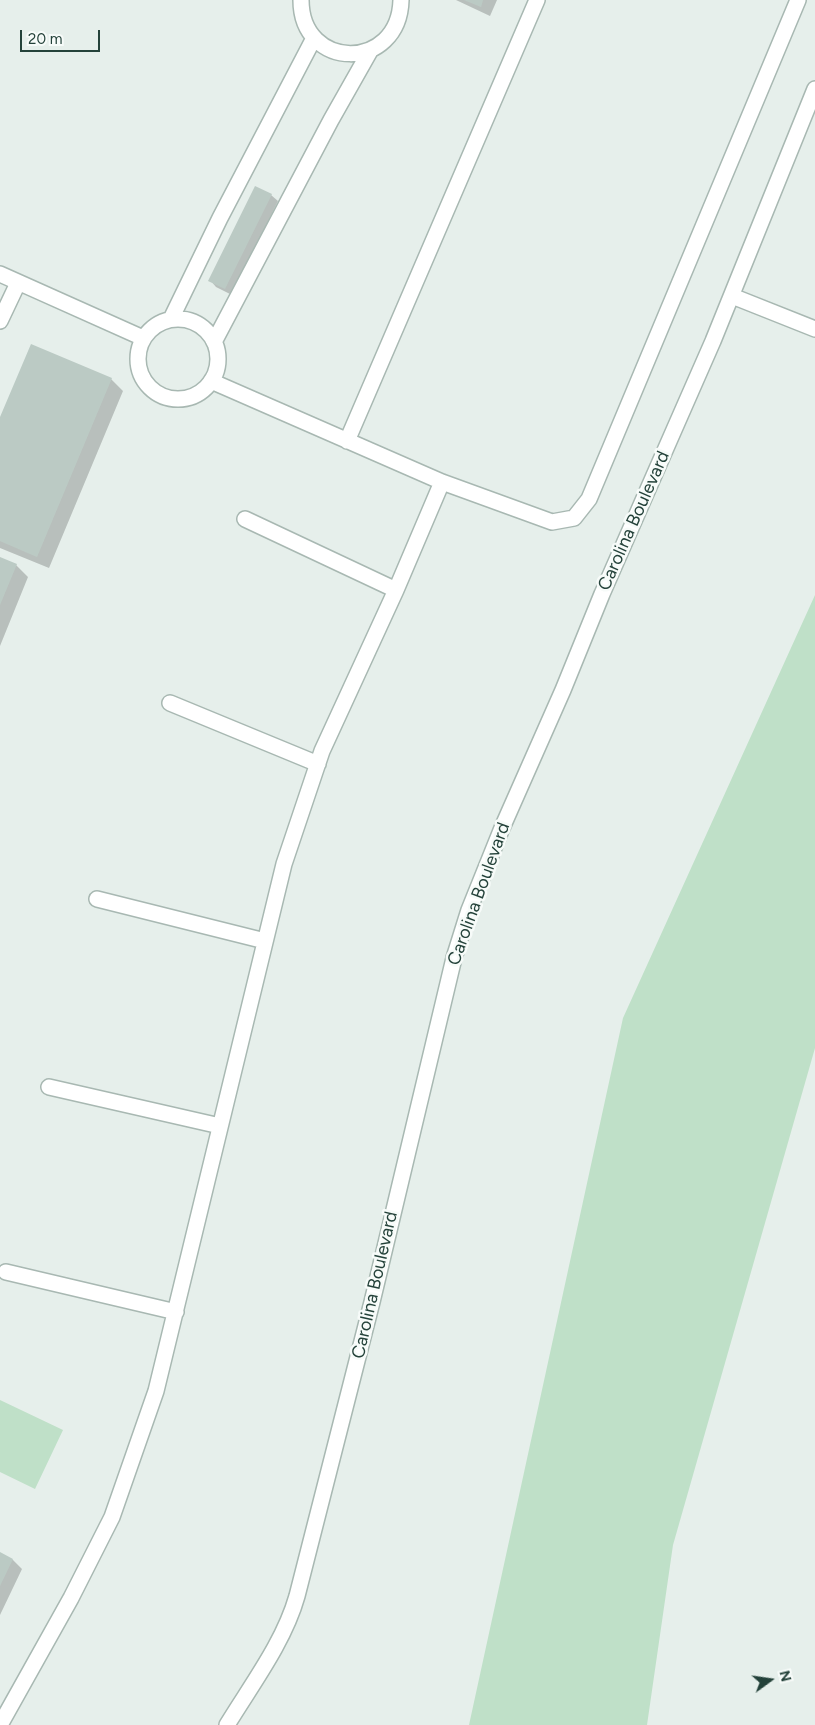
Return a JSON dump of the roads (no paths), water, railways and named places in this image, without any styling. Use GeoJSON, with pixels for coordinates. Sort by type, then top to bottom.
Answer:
{"type":"FeatureCollection","features":[{"type":"Feature","properties":{"kind":"street"},"geometry":{"type":"LineString","coordinates":[[301,0],[301,11],[305,26],[314,38],[326,48],[340,53],[355,54],[370,51],[385,42],[395,29],[401,13],[401,0]]}},
{"type":"Feature","properties":{"kind":"street"},"geometry":{"type":"LineString","coordinates":[[347,441],[537,0]]}},
{"type":"Feature","properties":{"kind":"street"},"geometry":{"type":"LineString","coordinates":[[211,381],[442,482],[552,522],[574,518],[590,499],[798,0]]}},
{"type":"Feature","properties":{"kind":"street"},"geometry":{"type":"LineString","coordinates":[[171,319],[220,218],[314,38]]}},
{"type":"Feature","properties":{"kind":"street"},"geometry":{"type":"LineString","coordinates":[[214,342],[331,120],[370,51]]}},
{"type":"Feature","properties":{"kind":"street","name":"Carolina Boulevard"},"geometry":{"type":"LineString","coordinates":[[227,1725],[277,1643],[293,1610],[372,1302],[454,958],[469,910],[602,594],[732,296],[815,89]]}},
{"type":"Feature","properties":{"kind":"street"},"geometry":{"type":"LineString","coordinates":[[0,274],[143,338]]}},
{"type":"Feature","properties":{"kind":"street"},"geometry":{"type":"LineString","coordinates":[[0,321],[18,283]]}},
{"type":"Feature","properties":{"kind":"street"},"geometry":{"type":"LineString","coordinates":[[732,296],[815,329]]}},
{"type":"Feature","properties":{"kind":"street"},"geometry":{"type":"LineString","coordinates":[[171,319],[184,319],[197,323],[207,331],[214,342],[218,356],[216,369],[211,381],[201,391],[189,398],[175,399],[162,396],[150,388],[142,377],[138,364],[138,350],[143,338],[150,329],[160,322],[171,319]]}},
{"type":"Feature","properties":{"kind":"street"},"geometry":{"type":"LineString","coordinates":[[0,1725],[71,1598],[112,1516],[156,1391],[284,864],[322,751],[396,590],[442,482]]}},
{"type":"Feature","properties":{"kind":"street"},"geometry":{"type":"LineString","coordinates":[[245,519],[396,590]]}},
{"type":"Feature","properties":{"kind":"street"},"geometry":{"type":"LineString","coordinates":[[170,703],[318,764]]}},
{"type":"Feature","properties":{"kind":"street"},"geometry":{"type":"LineString","coordinates":[[97,899],[265,941]]}},
{"type":"Feature","properties":{"kind":"street"},"geometry":{"type":"LineString","coordinates":[[49,1087],[220,1126]]}},
{"type":"Feature","properties":{"kind":"street"},"geometry":{"type":"LineString","coordinates":[[6,1272],[176,1312]]}}]}
